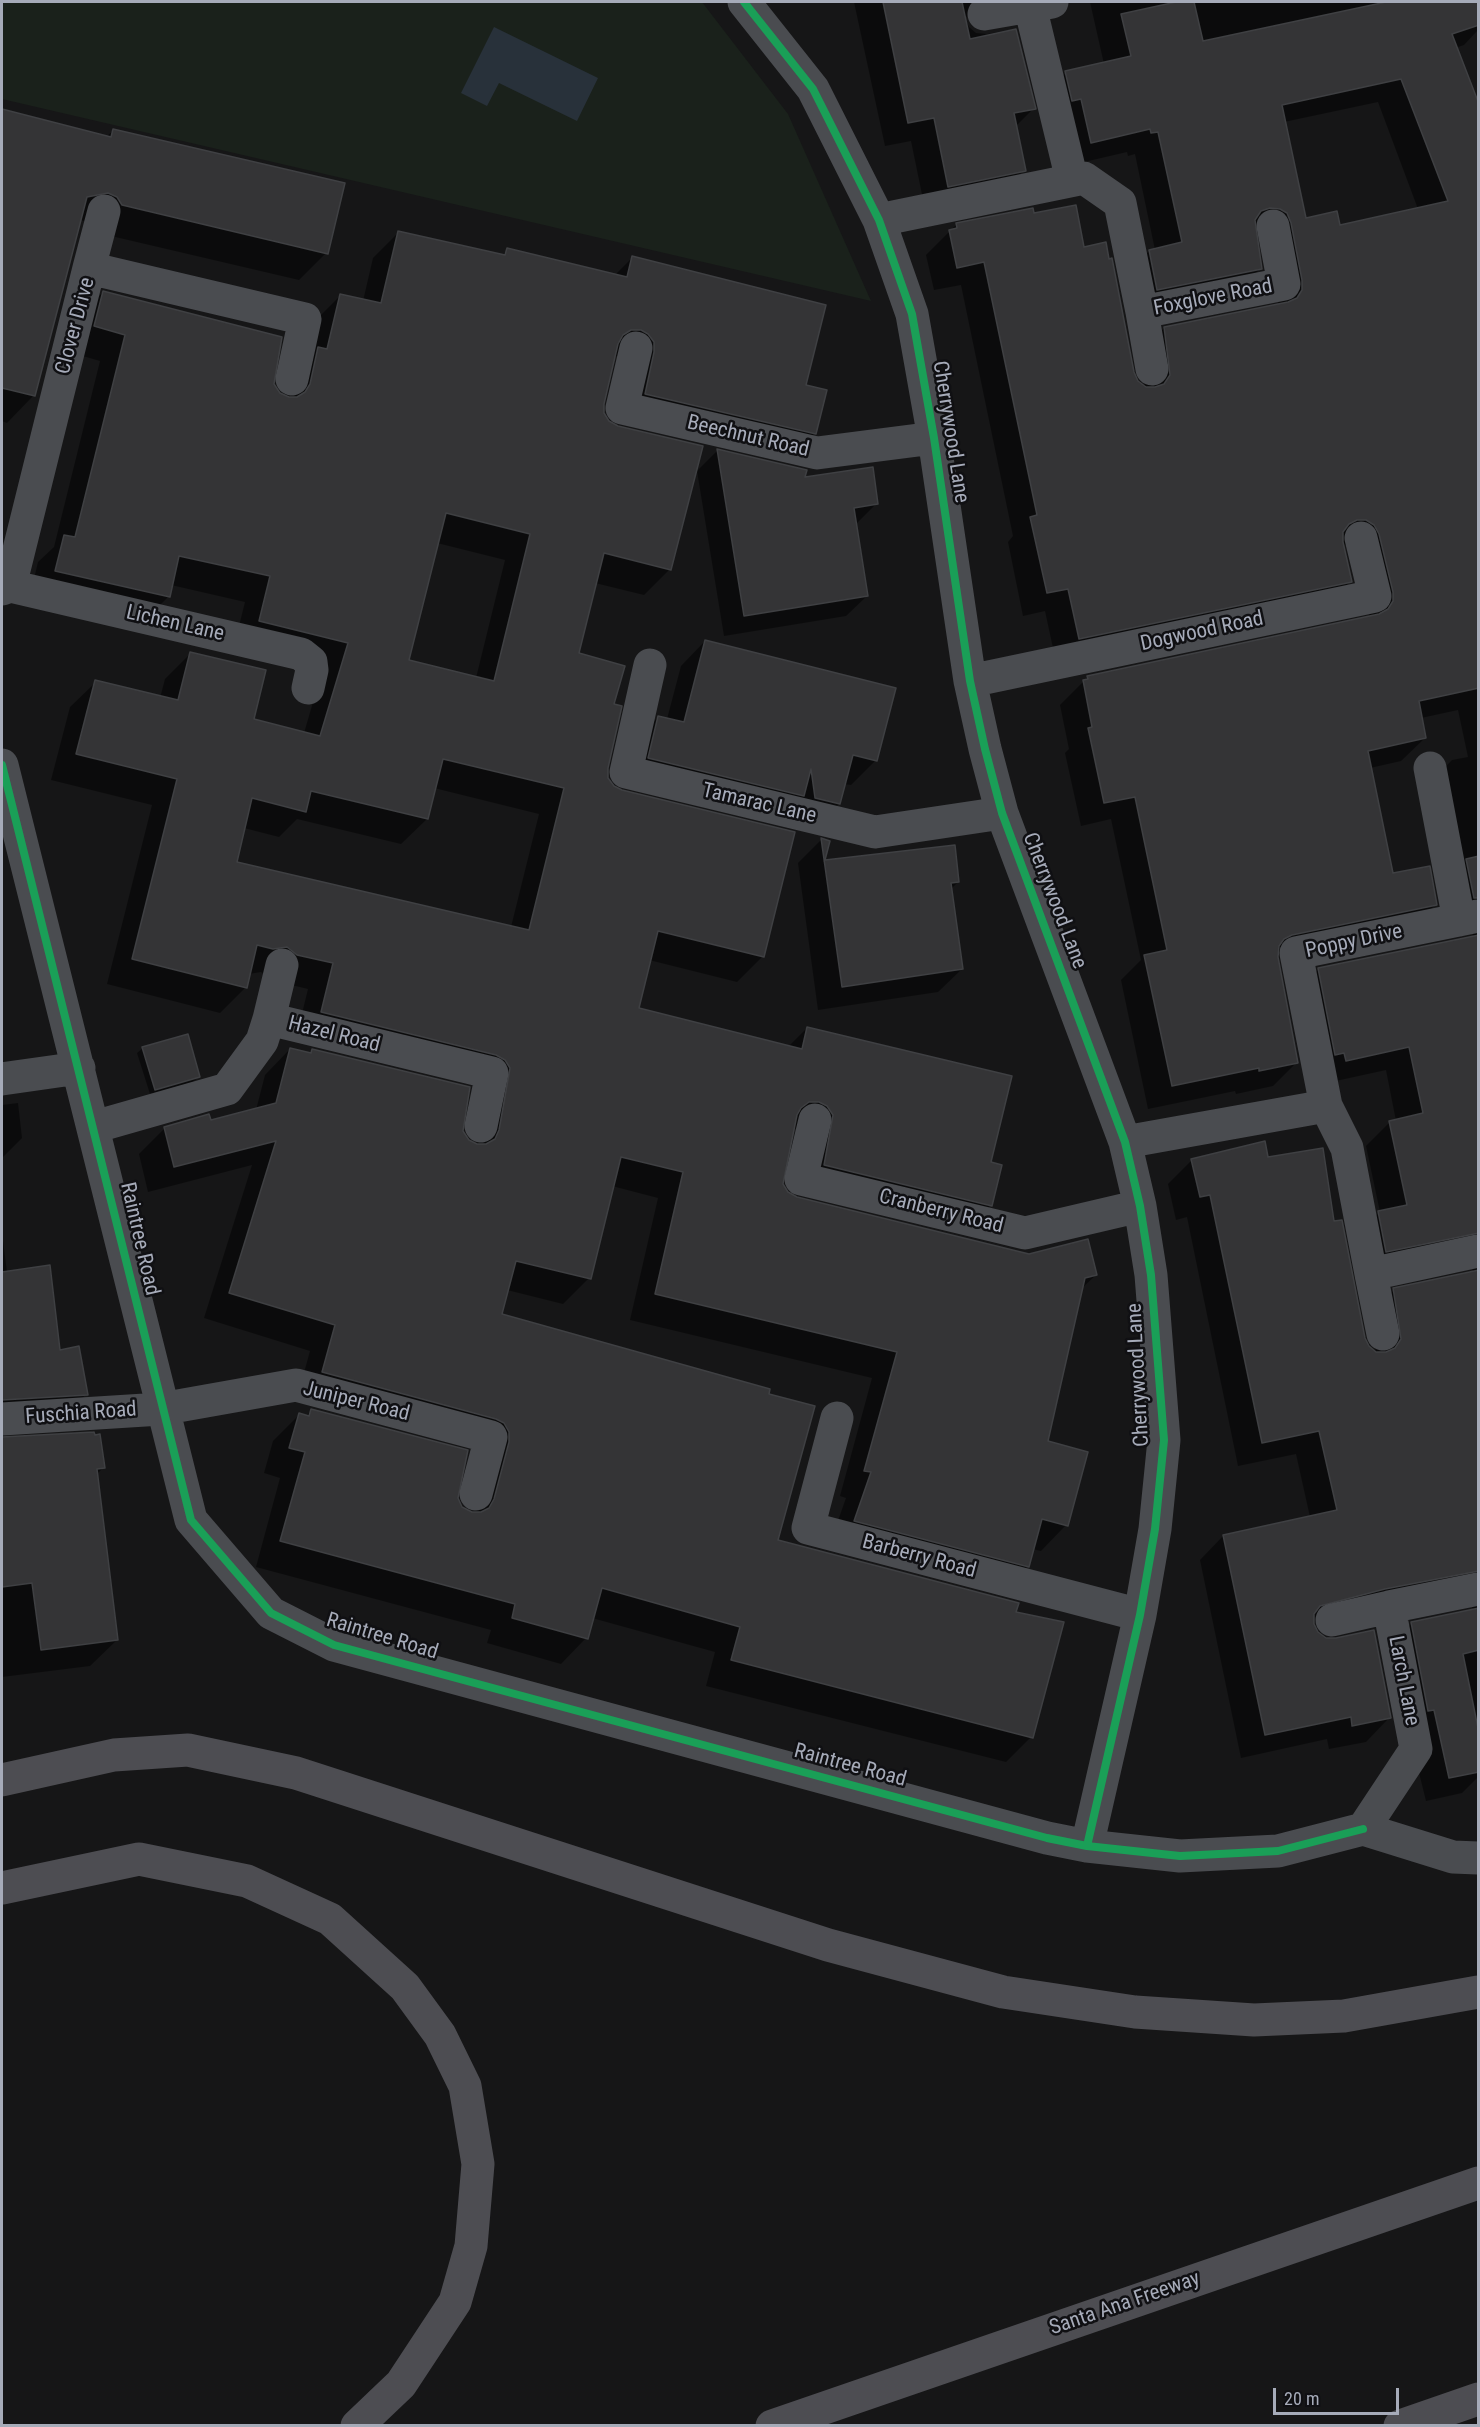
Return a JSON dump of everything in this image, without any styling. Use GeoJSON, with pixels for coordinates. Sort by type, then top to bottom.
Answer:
{"type":"FeatureCollection","features":[{"type":"Feature","properties":{"kind":"highway"},"geometry":{"type":"LineString","coordinates":[[2,1780],[114,1755],[188,1750],[296,1773],[828,1945],[1003,1992],[1136,2012],[1254,2020],[1344,2016],[1479,1992]]}},
{"type":"Feature","properties":{"kind":"highway"},"geometry":{"type":"LineString","coordinates":[[2,1888],[139,1859],[248,1881],[330,1919],[405,1987],[440,2035],[465,2086],[478,2164],[471,2246],[455,2302],[401,2384],[357,2426]]}},
{"type":"Feature","properties":{"kind":"highway","name":"Santa Ana Freeway"},"geometry":{"type":"LineString","coordinates":[[772,2426],[1479,2183]]}},
{"type":"Feature","properties":{"kind":"highway"},"geometry":{"type":"LineString","coordinates":[[1400,2426],[1479,2399]]}},
{"type":"Feature","properties":{"kind":"street","name":"Cherrywood Lane"},"geometry":{"type":"LineString","coordinates":[[744,2],[813,89],[879,220],[912,314],[934,438],[970,681],[1002,813],[1125,1142],[1140,1206],[1151,1275],[1164,1440],[1155,1529],[1140,1615],[1087,1846]]}},
{"type":"Feature","properties":{"kind":"street"},"geometry":{"type":"LineString","coordinates":[[984,14],[1041,4],[1072,180]]}},
{"type":"Feature","properties":{"kind":"street","name":"Foxglove Road"},"geometry":{"type":"LineString","coordinates":[[879,220],[1084,178],[1120,203],[1142,312],[1284,284],[1273,226]]}},
{"type":"Feature","properties":{"kind":"street"},"geometry":{"type":"LineString","coordinates":[[89,268],[104,211]]}},
{"type":"Feature","properties":{"kind":"street","name":"Clover Drive"},"geometry":{"type":"LineString","coordinates":[[6,588],[89,268],[305,319],[292,379]]}},
{"type":"Feature","properties":{"kind":"street"},"geometry":{"type":"LineString","coordinates":[[1142,312],[1152,369]]}},
{"type":"Feature","properties":{"kind":"street","name":"Beechnut Road"},"geometry":{"type":"LineString","coordinates":[[636,348],[622,408],[817,453],[934,438]]}},
{"type":"Feature","properties":{"kind":"street","name":"Dogwood Road"},"geometry":{"type":"LineString","coordinates":[[970,681],[1375,596],[1361,537]]}},
{"type":"Feature","properties":{"kind":"street","name":"Lichen Lane"},"geometry":{"type":"LineString","coordinates":[[6,588],[301,654],[311,662],[312,670],[308,688]]}},
{"type":"Feature","properties":{"kind":"street","name":"Tamarac Lane"},"geometry":{"type":"LineString","coordinates":[[650,665],[626,772],[875,832],[1002,813]]}},
{"type":"Feature","properties":{"kind":"street","name":"Raintree Road"},"geometry":{"type":"LineString","coordinates":[[2,765],[94,1127],[161,1409],[191,1520],[271,1613],[334,1645],[1047,1838],[1087,1846],[1180,1856],[1278,1851],[1363,1829]]}},
{"type":"Feature","properties":{"kind":"street"},"geometry":{"type":"LineString","coordinates":[[1430,768],[1469,918]]}},
{"type":"Feature","properties":{"kind":"street","name":"Poppy Drive"},"geometry":{"type":"LineString","coordinates":[[1383,1334],[1347,1148],[1326,1106],[1296,953],[1469,918]]}},
{"type":"Feature","properties":{"kind":"street"},"geometry":{"type":"LineString","coordinates":[[268,1019],[282,965]]}},
{"type":"Feature","properties":{"kind":"street","name":"Hazel Road"},"geometry":{"type":"LineString","coordinates":[[94,1127],[227,1089],[262,1041],[268,1019],[492,1073],[481,1126]]}},
{"type":"Feature","properties":{"kind":"street"},"geometry":{"type":"LineString","coordinates":[[2,1079],[79,1068]]}},
{"type":"Feature","properties":{"kind":"street"},"geometry":{"type":"LineString","coordinates":[[1125,1142],[1326,1106]]}},
{"type":"Feature","properties":{"kind":"street","name":"Cranberry Road"},"geometry":{"type":"LineString","coordinates":[[815,1120],[801,1179],[1025,1233],[1140,1206]]}},
{"type":"Feature","properties":{"kind":"street"},"geometry":{"type":"LineString","coordinates":[[1371,1274],[1479,1251]]}},
{"type":"Feature","properties":{"kind":"street","name":"Juniper Road"},"geometry":{"type":"LineString","coordinates":[[161,1409],[296,1385],[491,1437],[476,1494]]}},
{"type":"Feature","properties":{"kind":"street","name":"Fuschia Road"},"geometry":{"type":"LineString","coordinates":[[2,1419],[161,1409]]}},
{"type":"Feature","properties":{"kind":"street","name":"Barberry Road"},"geometry":{"type":"LineString","coordinates":[[837,1418],[808,1528],[1140,1615]]}},
{"type":"Feature","properties":{"kind":"street","name":"Larch Lane"},"geometry":{"type":"LineString","coordinates":[[1363,1829],[1416,1749],[1389,1607],[1479,1589]]}},
{"type":"Feature","properties":{"kind":"street"},"geometry":{"type":"LineString","coordinates":[[1332,1620],[1389,1607]]}},
{"type":"Feature","properties":{"kind":"street"},"geometry":{"type":"LineString","coordinates":[[1363,1829],[1453,1857],[1479,1857]]}},
{"type":"Feature","properties":{"kind":"shaded area"},"geometry":{"type":"Polygon","coordinates":[[[2,2],[702,2],[788,114],[871,301],[2,99],[2,2]]]}},
{"type":"Feature","properties":{"kind":"shaded area"},"geometry":{"type":"Polygon","coordinates":[[[494,27],[598,78],[577,121],[499,83],[487,106],[461,93],[494,27]]]}},
{"type":"Feature","properties":{"kind":"building"},"geometry":{"type":"Polygon","coordinates":[[[883,2],[962,2],[970,39],[1016,29],[1036,109],[1014,113],[1026,171],[948,187],[934,118],[908,123],[883,2]]]}},
{"type":"Feature","properties":{"kind":"building"},"geometry":{"type":"Polygon","coordinates":[[[1176,2],[1194,2],[1203,41],[1386,2],[1479,2],[1479,25],[1452,34],[1479,104],[1479,688],[1419,701],[1426,738],[1368,751],[1393,873],[1430,866],[1437,905],[1292,935],[1284,939],[1279,946],[1278,957],[1298,1063],[1259,1071],[1259,1068],[1172,1086],[1144,955],[1167,950],[1135,797],[1104,803],[1088,728],[1092,727],[1083,680],[1088,679],[1087,676],[1379,614],[1388,609],[1393,601],[1393,592],[1379,534],[1374,525],[1366,520],[1357,520],[1349,524],[1343,532],[1352,582],[1079,639],[1068,589],[1047,593],[1030,517],[1037,515],[984,262],[957,268],[949,230],[957,228],[956,223],[1033,208],[1034,213],[1076,205],[1084,247],[1106,242],[1109,259],[1112,258],[1134,372],[1138,381],[1146,387],[1164,384],[1170,375],[1164,327],[1288,302],[1297,298],[1302,290],[1291,223],[1287,213],[1280,209],[1270,208],[1261,211],[1255,220],[1262,269],[1157,290],[1149,250],[1182,242],[1158,132],[1151,133],[1150,129],[1091,143],[1081,99],[1072,101],[1065,71],[1131,56],[1121,14],[1176,2]],[[1401,79],[1282,105],[1306,218],[1337,211],[1340,225],[1448,201],[1401,79]]]}},
{"type":"Feature","properties":{"kind":"building"},"geometry":{"type":"Polygon","coordinates":[[[2,109],[111,137],[113,129],[345,183],[328,254],[122,205],[117,197],[108,193],[87,197],[35,396],[2,388],[2,109]]]}},
{"type":"Feature","properties":{"kind":"building"},"geometry":{"type":"Polygon","coordinates":[[[398,231],[505,255],[507,248],[627,277],[632,256],[826,305],[806,385],[827,390],[816,434],[645,394],[654,342],[648,334],[641,330],[631,330],[623,335],[618,344],[604,404],[604,413],[609,421],[618,426],[703,446],[671,570],[604,553],[579,653],[625,666],[614,704],[622,706],[608,768],[608,778],[614,786],[622,790],[795,832],[764,957],[658,931],[639,1008],[802,1049],[807,1027],[1012,1076],[991,1162],[1002,1165],[992,1206],[824,1165],[833,1115],[827,1106],[819,1102],[809,1102],[801,1108],[797,1115],[783,1184],[788,1192],[797,1197],[1029,1254],[1088,1239],[1097,1275],[1085,1278],[1048,1441],[1088,1452],[1068,1526],[1042,1519],[1029,1567],[854,1521],[871,1472],[864,1471],[897,1352],[655,1294],[683,1172],[621,1157],[591,1279],[516,1261],[502,1314],[770,1389],[769,1394],[815,1406],[778,1540],[1019,1603],[1016,1612],[1064,1622],[1033,1738],[731,1660],[740,1627],[602,1588],[588,1639],[512,1618],[515,1604],[280,1541],[305,1452],[289,1448],[299,1413],[309,1416],[311,1409],[468,1450],[458,1498],[462,1507],[472,1512],[481,1512],[489,1508],[494,1499],[509,1442],[509,1432],[504,1423],[496,1419],[322,1372],[335,1325],[229,1293],[276,1141],[174,1167],[164,1127],[209,1114],[211,1120],[276,1103],[290,1048],[311,1053],[312,1049],[470,1087],[463,1131],[469,1140],[477,1144],[486,1144],[495,1139],[499,1130],[510,1068],[505,1060],[496,1055],[321,1012],[333,963],[297,955],[287,947],[273,949],[257,945],[247,988],[132,959],[177,779],[76,754],[95,680],[178,700],[190,652],[266,670],[254,719],[320,736],[348,643],[259,621],[270,576],[179,556],[170,597],[55,571],[64,535],[75,537],[125,335],[94,326],[103,291],[282,337],[274,384],[280,393],[289,397],[297,397],[305,392],[310,384],[318,347],[327,349],[340,294],[381,303],[398,231]],[[446,513],[409,660],[494,681],[530,534],[446,513]],[[443,759],[428,819],[311,791],[306,812],[252,798],[237,862],[529,930],[564,788],[443,759]]]}},
{"type":"Feature","properties":{"kind":"building"},"geometry":{"type":"Polygon","coordinates":[[[717,449],[807,470],[805,477],[873,467],[878,504],[854,508],[868,596],[744,616],[717,449]]]}},
{"type":"Feature","properties":{"kind":"building"},"geometry":{"type":"Polygon","coordinates":[[[705,640],[896,688],[877,761],[853,755],[840,804],[815,798],[811,769],[804,796],[648,758],[658,716],[684,722],[705,640]]]}},
{"type":"Feature","properties":{"kind":"building"},"geometry":{"type":"Polygon","coordinates":[[[821,838],[830,841],[825,860],[955,845],[959,882],[951,883],[963,969],[842,987],[821,838]]]}},
{"type":"Feature","properties":{"kind":"building"},"geometry":{"type":"Polygon","coordinates":[[[1479,856],[1479,898],[1474,898],[1466,859],[1479,856]]]}},
{"type":"Feature","properties":{"kind":"building"},"geometry":{"type":"Polygon","coordinates":[[[1479,935],[1479,1233],[1386,1252],[1378,1211],[1407,1205],[1389,1121],[1423,1113],[1409,1047],[1346,1061],[1344,1053],[1335,1055],[1318,968],[1479,935]]]}},
{"type":"Feature","properties":{"kind":"building"},"geometry":{"type":"Polygon","coordinates":[[[188,1034],[200,1077],[155,1090],[142,1047],[188,1034]]]}},
{"type":"Feature","properties":{"kind":"building"},"geometry":{"type":"Polygon","coordinates":[[[1265,1141],[1268,1157],[1323,1148],[1334,1221],[1342,1220],[1365,1338],[1376,1352],[1386,1352],[1395,1348],[1401,1339],[1393,1288],[1479,1270],[1479,1571],[1385,1589],[1320,1606],[1314,1614],[1314,1624],[1318,1632],[1326,1638],[1374,1630],[1391,1718],[1352,1726],[1351,1717],[1265,1735],[1223,1535],[1337,1510],[1319,1431],[1262,1443],[1210,1195],[1200,1197],[1191,1159],[1265,1141]]]}},
{"type":"Feature","properties":{"kind":"building"},"geometry":{"type":"Polygon","coordinates":[[[50,1265],[60,1350],[79,1346],[88,1395],[2,1400],[2,1272],[50,1265]]]}},
{"type":"Feature","properties":{"kind":"building"},"geometry":{"type":"Polygon","coordinates":[[[94,1432],[95,1435],[100,1434],[105,1468],[97,1469],[118,1640],[41,1650],[32,1583],[2,1587],[2,1437],[94,1432]]]}},
{"type":"Feature","properties":{"kind":"building"},"geometry":{"type":"Polygon","coordinates":[[[1479,1608],[1479,1650],[1463,1654],[1479,1733],[1479,1772],[1449,1778],[1434,1710],[1428,1711],[1411,1622],[1479,1608]]]}},
{"type":"Feature","properties":{"kind":"cycle path"},"geometry":{"type":"LineString","coordinates":[[744,2],[813,89],[879,220],[912,314],[934,438],[970,681],[985,749],[1002,813],[1125,1142],[1140,1206],[1151,1275],[1164,1440],[1155,1529],[1140,1615],[1087,1846]]}},
{"type":"Feature","properties":{"kind":"cycle path"},"geometry":{"type":"LineString","coordinates":[[2,765],[191,1520],[271,1613],[334,1645],[1047,1838],[1087,1846],[1180,1856],[1278,1851],[1363,1829]]}}]}
